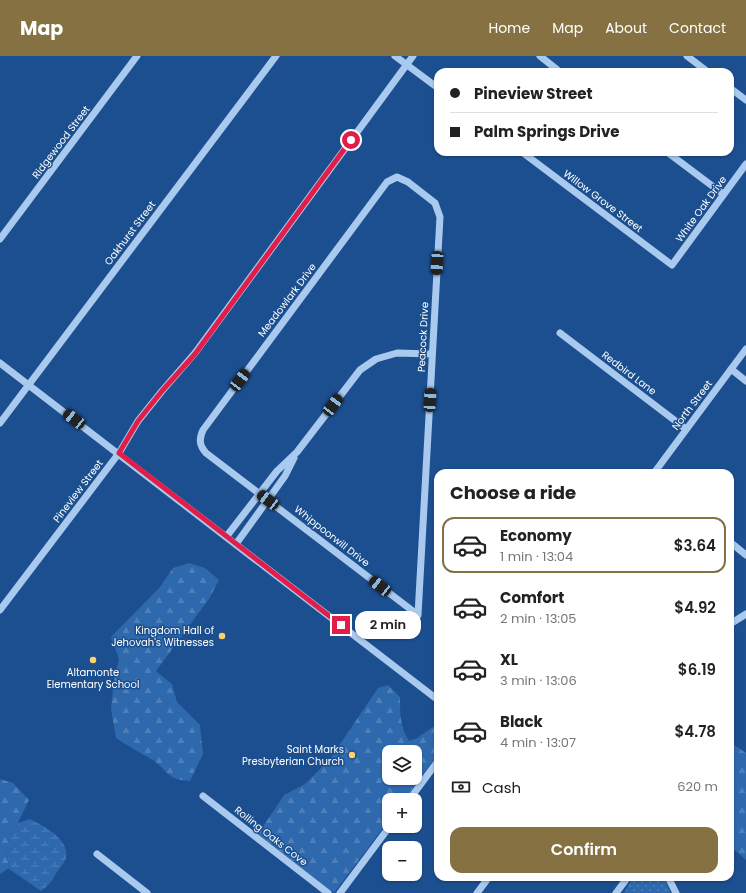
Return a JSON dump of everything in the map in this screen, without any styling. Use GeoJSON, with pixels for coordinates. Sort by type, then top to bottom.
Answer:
{"type":"FeatureCollection","features":[{"type":"Feature","properties":{"kind":"street","name":"Ridgewood Street"},"geometry":{"type":"LineString","coordinates":[[0,239],[138,56]]}},
{"type":"Feature","properties":{"kind":"street","name":"Oakhurst Street"},"geometry":{"type":"LineString","coordinates":[[0,423],[276,56]]}},
{"type":"Feature","properties":{"kind":"street"},"geometry":{"type":"LineString","coordinates":[[395,56],[434,85]]}},
{"type":"Feature","properties":{"kind":"street","name":"Pineview Street"},"geometry":{"type":"LineString","coordinates":[[0,610],[119,453],[138,421],[195,354],[413,56]]}},
{"type":"Feature","properties":{"kind":"street"},"geometry":{"type":"LineString","coordinates":[[540,56],[555,68]]}},
{"type":"Feature","properties":{"kind":"street"},"geometry":{"type":"LineString","coordinates":[[687,56],[703,68]]}},
{"type":"Feature","properties":{"kind":"street"},"geometry":{"type":"LineString","coordinates":[[734,91],[746,100]]}},
{"type":"Feature","properties":{"kind":"street","name":"Willow Grove Street"},"geometry":{"type":"LineString","coordinates":[[527,156],[672,265]]}},
{"type":"Feature","properties":{"kind":"street"},"geometry":{"type":"LineString","coordinates":[[672,156],[723,194]]}},
{"type":"Feature","properties":{"kind":"street","name":"White Oak Drive"},"geometry":{"type":"LineString","coordinates":[[672,265],[746,164]]}},
{"type":"Feature","properties":{"kind":"street","name":"Peacock Drive"},"geometry":{"type":"LineString","coordinates":[[398,177],[419,190],[438,207],[440,217],[418,615]]}},
{"type":"Feature","properties":{"kind":"street","name":"Meadowlark Drive"},"geometry":{"type":"LineString","coordinates":[[200,441],[203,430],[387,182],[398,177]]}},
{"type":"Feature","properties":{"kind":"street","name":"Redbird Lane"},"geometry":{"type":"LineString","coordinates":[[560,333],[686,429]]}},
{"type":"Feature","properties":{"kind":"street","name":"North Street"},"geometry":{"type":"LineString","coordinates":[[657,469],[746,349]]}},
{"type":"Feature","properties":{"kind":"street"},"geometry":{"type":"LineString","coordinates":[[226,537],[277,471],[297,452],[360,370],[376,359],[397,353],[432,354]]}},
{"type":"Feature","properties":{"kind":"street"},"geometry":{"type":"LineString","coordinates":[[0,363],[119,453],[434,697]]}},
{"type":"Feature","properties":{"kind":"street"},"geometry":{"type":"LineString","coordinates":[[731,369],[746,381]]}},
{"type":"Feature","properties":{"kind":"street","name":"Whippoorwill Drive"},"geometry":{"type":"LineString","coordinates":[[200,441],[201,447],[206,452],[418,615]]}},
{"type":"Feature","properties":{"kind":"street"},"geometry":{"type":"LineString","coordinates":[[236,544],[285,476],[297,452]]}},
{"type":"Feature","properties":{"kind":"street"},"geometry":{"type":"LineString","coordinates":[[734,545],[746,555]]}},
{"type":"Feature","properties":{"kind":"street"},"geometry":{"type":"LineString","coordinates":[[734,622],[746,614]]}},
{"type":"Feature","properties":{"kind":"street"},"geometry":{"type":"LineString","coordinates":[[414,793],[434,766]]}},
{"type":"Feature","properties":{"kind":"street","name":"Rolling Oaks Cove"},"geometry":{"type":"LineString","coordinates":[[203,796],[328,893]]}},
{"type":"Feature","properties":{"kind":"street"},"geometry":{"type":"LineString","coordinates":[[340,893],[385,833]]}},
{"type":"Feature","properties":{"kind":"street"},"geometry":{"type":"LineString","coordinates":[[97,854],[147,893]]}},
{"type":"Feature","properties":{"kind":"street"},"geometry":{"type":"LineString","coordinates":[[477,893],[486,881]]}},
{"type":"Feature","properties":{"kind":"street"},"geometry":{"type":"LineString","coordinates":[[616,893],[625,881]]}},
{"type":"Feature","properties":{"kind":"street"},"geometry":{"type":"LineString","coordinates":[[670,881],[676,893]]}},
{"type":"Feature","properties":{"kind":"green space"},"geometry":{"type":"Polygon","coordinates":[[[189,563],[205,568],[219,580],[209,599],[156,671],[172,684],[177,702],[200,725],[203,754],[190,781],[176,779],[157,763],[116,738],[111,709],[114,680],[119,659],[111,637],[160,587],[173,568],[189,563]]]}},
{"type":"Feature","properties":{"kind":"green space"},"geometry":{"type":"Polygon","coordinates":[[[388,685],[400,697],[400,714],[402,725],[409,741],[434,728],[434,759],[422,776],[422,745],[382,745],[382,785],[415,785],[409,793],[382,793],[382,829],[334,893],[258,834],[284,795],[305,784],[330,759],[378,688],[388,685]]]}},
{"type":"Feature","properties":{"kind":"green space"},"geometry":{"type":"Polygon","coordinates":[[[734,745],[746,753],[746,860],[734,850],[734,745]]]}},
{"type":"Feature","properties":{"kind":"green space"},"geometry":{"type":"Polygon","coordinates":[[[0,779],[13,783],[29,800],[6,847],[9,868],[0,874],[0,779]]]}},
{"type":"Feature","properties":{"kind":"green space"},"geometry":{"type":"Polygon","coordinates":[[[30,819],[49,829],[55,834],[64,845],[66,851],[66,858],[64,862],[47,887],[41,891],[9,869],[6,847],[18,823],[30,819]]]}},
{"type":"Feature","properties":{"kind":"green space"},"geometry":{"type":"Polygon","coordinates":[[[631,881],[665,881],[671,893],[624,893],[631,881]]]}},
{"type":"Feature","properties":{"kind":"place","name":"Kingdom Hall of Jehovah's Witnesses"},"geometry":{"type":"Point","coordinates":[222,636]}},
{"type":"Feature","properties":{"kind":"place","name":"Altamonte Elementary School"},"geometry":{"type":"Point","coordinates":[93,660]}},
{"type":"Feature","properties":{"kind":"place","name":"Saint Marks Presbyterian Church"},"geometry":{"type":"Point","coordinates":[352,755]}},
{"type":"Feature","properties":{"kind":"route"},"geometry":{"type":"LineString","coordinates":[[341,625],[119,453],[138,421],[195,354],[351,140]]}}]}
